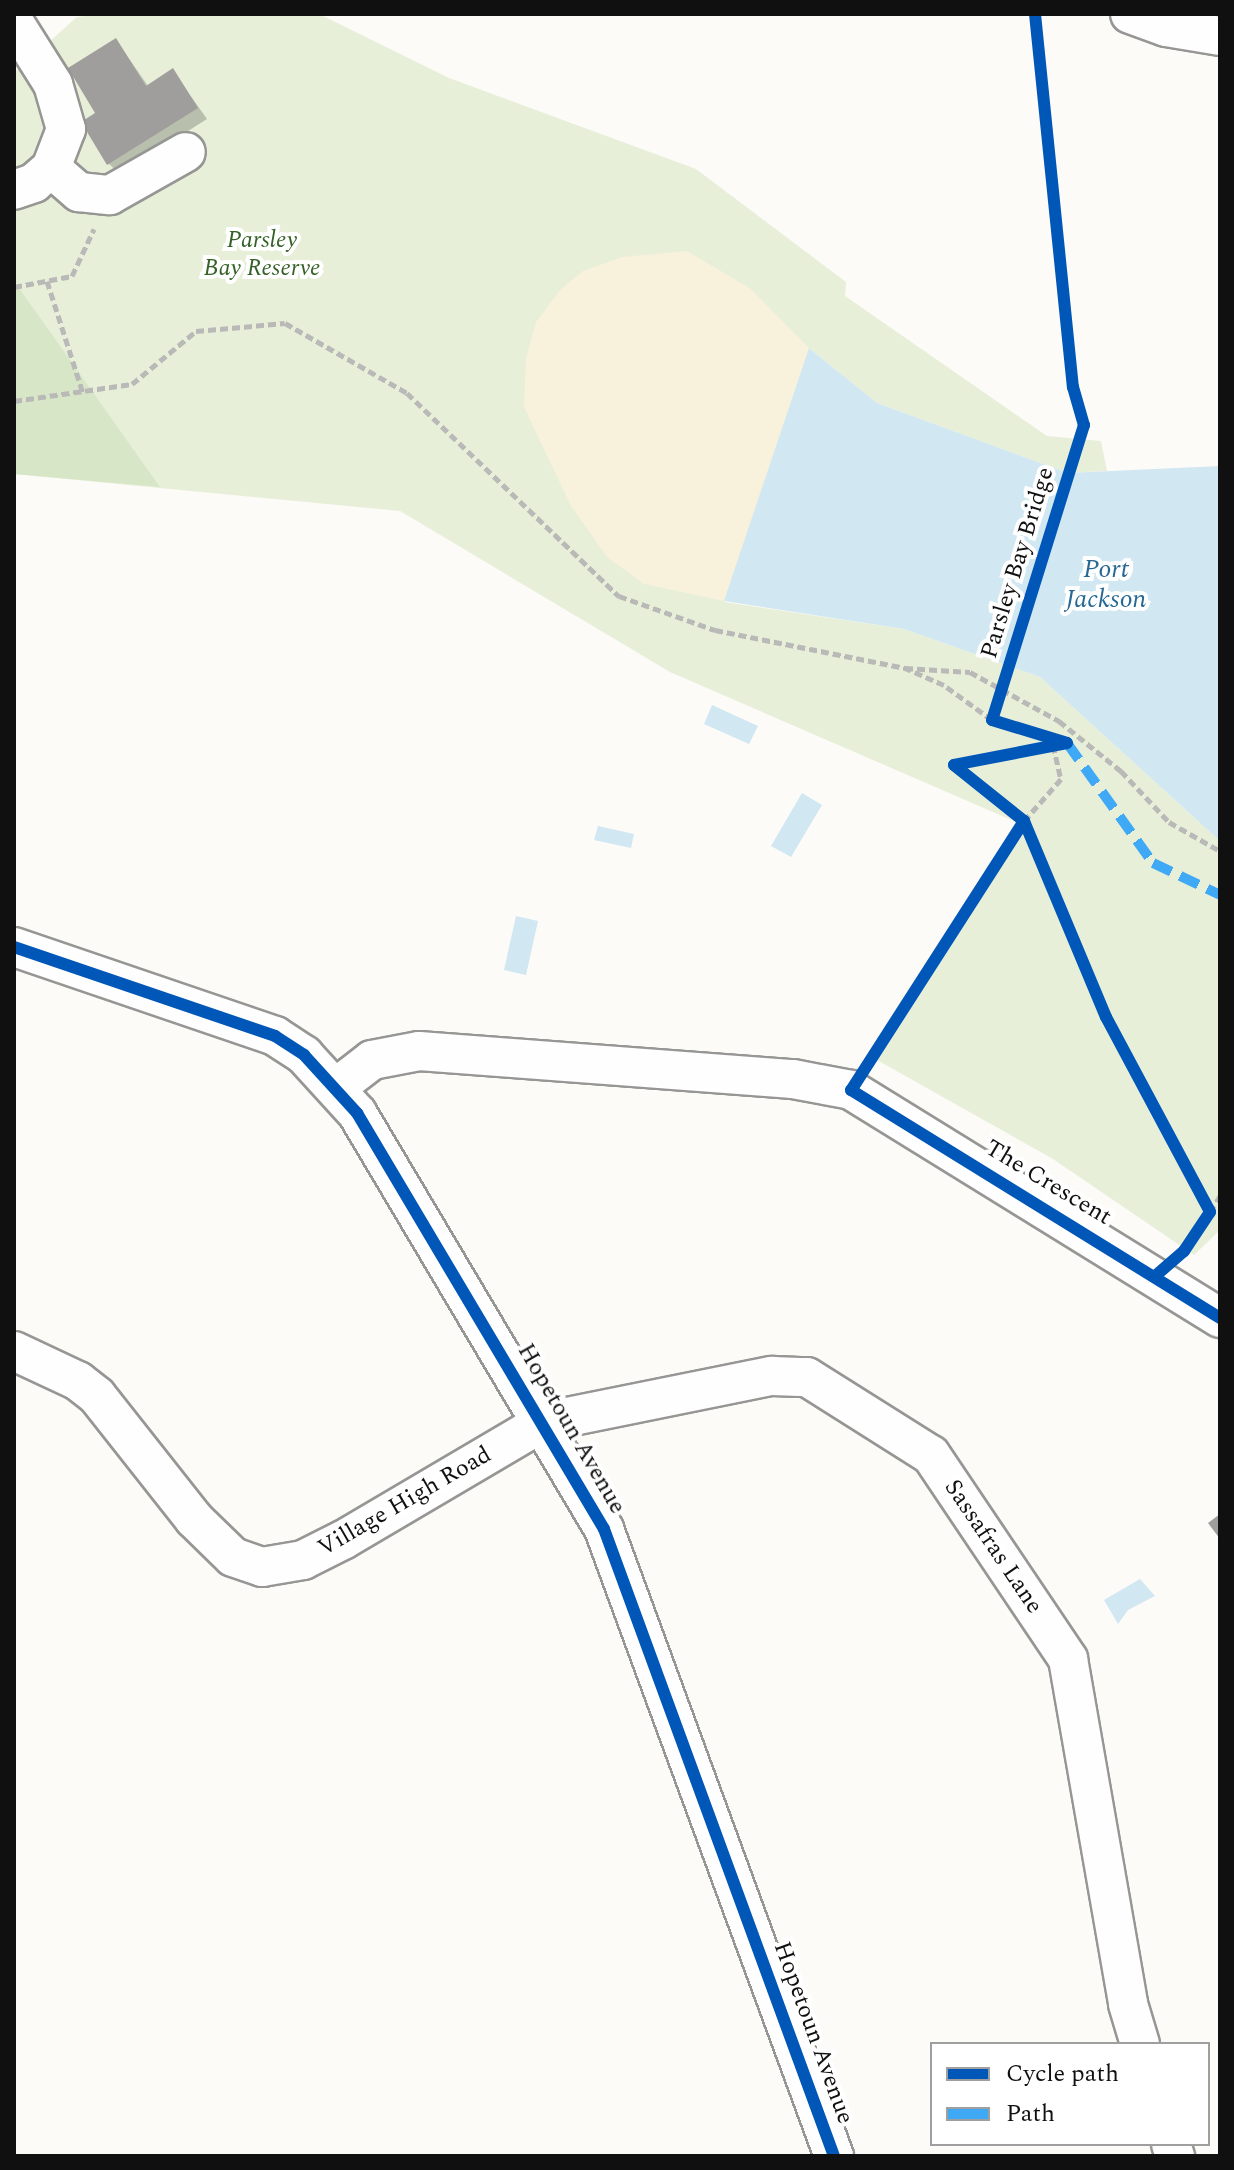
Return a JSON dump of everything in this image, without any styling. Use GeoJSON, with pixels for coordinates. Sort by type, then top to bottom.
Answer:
{"type":"FeatureCollection","features":[{"type":"Feature","properties":{"kind":"street"},"geometry":{"type":"LineString","coordinates":[[1130,14],[1166,27],[1220,36]]}},
{"type":"Feature","properties":{"kind":"street"},"geometry":{"type":"LineString","coordinates":[[14,22],[53,84],[66,129],[51,168],[34,183],[14,190]]}},
{"type":"Feature","properties":{"kind":"street"},"geometry":{"type":"LineString","coordinates":[[51,168],[79,192],[110,195],[186,152]]}},
{"type":"Feature","properties":{"kind":"street","name":"Hopetoun Avenue"},"geometry":{"type":"LineString","coordinates":[[14,947],[275,1036],[337,1087],[371,1135],[590,1500],[620,1568],[834,2156]]}},
{"type":"Feature","properties":{"kind":"street","name":"The Crescent"},"geometry":{"type":"LineString","coordinates":[[337,1087],[372,1060],[419,1051],[793,1079],[851,1090],[1220,1318]]}},
{"type":"Feature","properties":{"kind":"street","name":"Village High Road"},"geometry":{"type":"LineString","coordinates":[[14,1351],[97,1396],[194,1519],[233,1557],[262,1567],[303,1560],[343,1540],[543,1422]]}},
{"type":"Feature","properties":{"kind":"street","name":"Sassafras Lane"},"geometry":{"type":"LineString","coordinates":[[543,1422],[772,1376],[807,1377],[931,1455],[1068,1659],[1128,2004],[1139,2042]]}},
{"type":"Feature","properties":{"kind":"path"},"geometry":{"type":"LineString","coordinates":[[14,287],[72,276],[110,195]]}},
{"type":"Feature","properties":{"kind":"path"},"geometry":{"type":"LineString","coordinates":[[47,281],[83,393]]}},
{"type":"Feature","properties":{"kind":"path"},"geometry":{"type":"LineString","coordinates":[[14,401],[132,384],[196,331],[285,323],[407,393],[619,596],[715,630],[905,668],[970,672],[1059,721],[1121,771],[1169,822],[1220,851]]}},
{"type":"Feature","properties":{"kind":"path"},"geometry":{"type":"LineString","coordinates":[[905,668],[944,685],[992,720],[1067,743],[954,765],[1024,821],[1106,1017],[1210,1212]]}},
{"type":"Feature","properties":{"kind":"path"},"geometry":{"type":"LineString","coordinates":[[851,1090],[1024,821],[1061,779],[1053,745]]}},
{"type":"Feature","properties":{"kind":"path"},"geometry":{"type":"LineString","coordinates":[[1184,1251],[1220,1196]]}},
{"type":"Feature","properties":{"kind":"green space","name":"Parsley Bay Reserve"},"geometry":{"type":"Polygon","coordinates":[[[99,14],[319,14],[449,78],[696,169],[846,282],[845,296],[1047,436],[1101,441],[1107,471],[1068,473],[877,403],[809,348],[724,602],[904,629],[1040,677],[1220,841],[1220,1230],[1194,1255],[1053,1159],[877,1060],[1016,822],[670,672],[400,511],[14,474],[14,73],[77,17],[99,14]]]}},
{"type":"Feature","properties":{"kind":"green space"},"geometry":{"type":"Polygon","coordinates":[[[14,281],[160,487],[14,474],[14,281]]]}},
{"type":"Feature","properties":{"kind":"sand"},"geometry":{"type":"Polygon","coordinates":[[[687,251],[751,289],[809,348],[724,601],[644,584],[607,557],[571,506],[524,407],[526,358],[536,322],[561,289],[583,271],[622,257],[687,251]]]}},
{"type":"Feature","properties":{"kind":"water","name":"Port Jackson"},"geometry":{"type":"Polygon","coordinates":[[[809,348],[877,403],[1068,473],[1220,466],[1220,841],[1040,677],[904,629],[724,601],[809,348]]]}},
{"type":"Feature","properties":{"kind":"water"},"geometry":{"type":"Polygon","coordinates":[[[712,705],[758,726],[749,744],[704,724],[712,705]]]}},
{"type":"Feature","properties":{"kind":"water"},"geometry":{"type":"Polygon","coordinates":[[[802,793],[822,805],[791,857],[771,846],[802,793]]]}},
{"type":"Feature","properties":{"kind":"water"},"geometry":{"type":"Polygon","coordinates":[[[598,826],[634,834],[631,848],[594,840],[598,826]]]}},
{"type":"Feature","properties":{"kind":"water"},"geometry":{"type":"Polygon","coordinates":[[[516,916],[538,921],[526,975],[504,970],[516,916]]]}},
{"type":"Feature","properties":{"kind":"water"},"geometry":{"type":"Polygon","coordinates":[[[1140,1579],[1155,1596],[1128,1610],[1118,1624],[1104,1600],[1140,1579]]]}},
{"type":"Feature","properties":{"kind":"pier"},"geometry":{"type":"Polygon","coordinates":[[[1066,468],[1075,468],[1013,672],[1005,669],[1066,468]]]}},
{"type":"Feature","properties":{"kind":"building"},"geometry":{"type":"Polygon","coordinates":[[[116,38],[146,86],[173,68],[198,108],[107,165],[81,122],[95,113],[68,68],[116,38]]]}},
{"type":"Feature","properties":{"kind":"building"},"geometry":{"type":"Polygon","coordinates":[[[1220,1514],[1220,1539],[1208,1523],[1220,1514]]]}},
{"type":"Feature","properties":{"kind":"marked path"},"geometry":{"type":"LineString","coordinates":[[1067,743],[1153,863],[1220,895]]}},
{"type":"Feature","properties":{"kind":"cycle path","name":"Parsley Bay Bridge"},"geometry":{"type":"LineString","coordinates":[[1035,14],[1073,387],[1084,425],[992,720],[1067,743],[954,765],[1024,821],[851,1090],[1220,1318]]}},
{"type":"Feature","properties":{"kind":"cycle path"},"geometry":{"type":"LineString","coordinates":[[1024,821],[1106,1017],[1210,1212],[1184,1251],[1156,1275]]}},
{"type":"Feature","properties":{"kind":"cycle path"},"geometry":{"type":"LineString","coordinates":[[14,947],[275,1036],[304,1055],[357,1113],[604,1529],[834,2156]]}}]}
